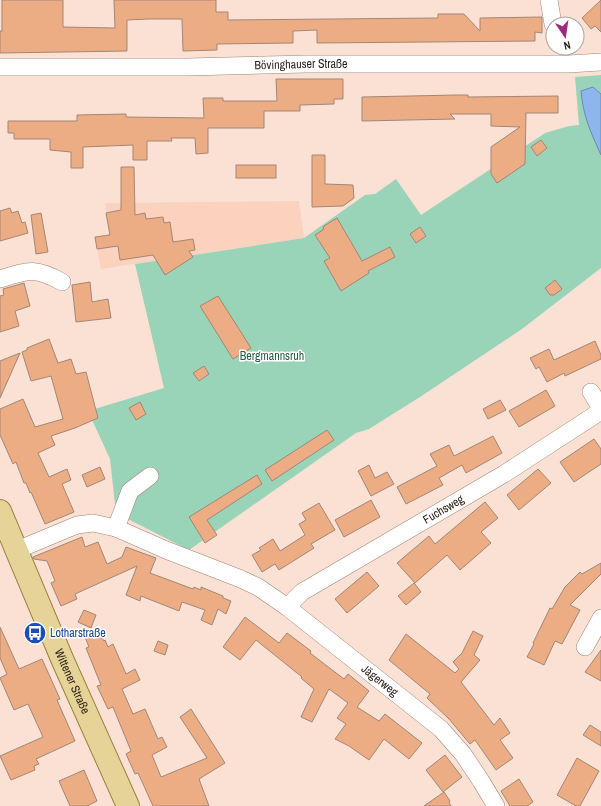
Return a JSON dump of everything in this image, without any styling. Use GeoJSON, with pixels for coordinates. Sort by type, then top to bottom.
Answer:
{"type":"FeatureCollection","features":[{"type":"Feature","properties":{"kind":"main road","name":"Wittener Straße"},"geometry":{"type":"LineString","coordinates":[[0,511],[63,661],[128,806]]}},
{"type":"Feature","properties":{"kind":"street"},"geometry":{"type":"LineString","coordinates":[[549,0],[552,16]]}},
{"type":"Feature","properties":{"kind":"street","name":"Bövinghauser Straße"},"geometry":{"type":"LineString","coordinates":[[0,67],[306,64],[416,65],[556,56],[569,64],[601,62]]}},
{"type":"Feature","properties":{"kind":"street"},"geometry":{"type":"LineString","coordinates":[[0,279],[26,271],[37,271],[48,274],[62,282]]}},
{"type":"Feature","properties":{"kind":"street"},"geometry":{"type":"LineString","coordinates":[[591,392],[601,408]]}},
{"type":"Feature","properties":{"kind":"street","name":"Fuchsweg"},"geometry":{"type":"LineString","coordinates":[[286,607],[302,592],[504,474],[601,411]]}},
{"type":"Feature","properties":{"kind":"street"},"geometry":{"type":"LineString","coordinates":[[17,550],[77,525],[92,523],[116,528],[130,491],[150,476]]}},
{"type":"Feature","properties":{"kind":"street","name":"Jägerweg"},"geometry":{"type":"LineString","coordinates":[[116,528],[166,550],[241,579],[258,587],[286,607],[441,729],[463,754],[496,806]]}},
{"type":"Feature","properties":{"kind":"street"},"geometry":{"type":"LineString","coordinates":[[585,647],[601,618]]}},
{"type":"Feature","properties":{"kind":"shaded area"},"geometry":{"type":"Polygon","coordinates":[[[299,201],[304,238],[101,269],[95,237],[110,234],[105,203],[299,201]]]}},
{"type":"Feature","properties":{"kind":"green space","name":"Bergmannsruh"},"geometry":{"type":"Polygon","coordinates":[[[601,75],[601,268],[522,329],[369,429],[356,433],[189,550],[116,513],[110,459],[88,411],[164,388],[135,264],[304,238],[365,195],[375,194],[396,179],[421,215],[545,133],[569,126],[579,125],[575,77],[601,75]]]}},
{"type":"Feature","properties":{"kind":"water"},"geometry":{"type":"Polygon","coordinates":[[[593,87],[601,94],[601,155],[588,124],[582,100],[581,91],[593,87]]]}},
{"type":"Feature","properties":{"kind":"building"},"geometry":{"type":"Polygon","coordinates":[[[2,0],[63,0],[63,27],[115,28],[114,0],[216,0],[216,12],[228,12],[228,20],[438,18],[438,14],[464,14],[480,31],[480,18],[542,17],[542,33],[535,32],[535,41],[317,43],[317,30],[293,31],[293,43],[217,44],[217,50],[183,51],[182,19],[148,19],[127,20],[127,51],[0,53],[2,0]]]}},
{"type":"Feature","properties":{"kind":"building"},"geometry":{"type":"Polygon","coordinates":[[[601,0],[601,32],[595,26],[591,29],[585,22],[584,16],[601,0]]]}},
{"type":"Feature","properties":{"kind":"building"},"geometry":{"type":"Polygon","coordinates":[[[276,79],[343,79],[343,99],[334,99],[334,104],[300,105],[300,111],[264,111],[264,128],[208,128],[208,153],[196,154],[195,138],[171,138],[172,141],[147,141],[147,160],[133,160],[133,145],[83,147],[83,168],[71,168],[71,152],[50,150],[50,139],[14,139],[14,133],[8,133],[8,121],[77,121],[77,115],[126,114],[126,117],[204,118],[203,98],[223,98],[223,101],[277,101],[276,79]]]}},
{"type":"Feature","properties":{"kind":"building"},"geometry":{"type":"Polygon","coordinates":[[[468,95],[468,97],[558,96],[558,113],[526,113],[525,164],[497,183],[491,174],[491,147],[520,127],[491,126],[491,114],[450,114],[455,119],[362,121],[362,97],[468,95]]]}},
{"type":"Feature","properties":{"kind":"building"},"geometry":{"type":"Polygon","coordinates":[[[541,140],[547,148],[537,156],[531,147],[541,140]]]}},
{"type":"Feature","properties":{"kind":"building"},"geometry":{"type":"Polygon","coordinates":[[[312,155],[325,155],[325,184],[353,185],[354,198],[343,206],[312,207],[312,155]]]}},
{"type":"Feature","properties":{"kind":"building"},"geometry":{"type":"Polygon","coordinates":[[[236,165],[276,165],[276,178],[236,178],[236,165]]]}},
{"type":"Feature","properties":{"kind":"building"},"geometry":{"type":"Polygon","coordinates":[[[121,167],[134,167],[135,215],[145,213],[146,219],[163,217],[164,223],[170,222],[173,242],[193,239],[195,250],[189,251],[193,257],[165,275],[153,255],[120,260],[118,246],[97,249],[95,237],[110,235],[106,213],[121,210],[121,167]]]}},
{"type":"Feature","properties":{"kind":"building"},"geometry":{"type":"Polygon","coordinates":[[[10,208],[12,213],[18,211],[22,223],[25,222],[28,233],[0,241],[0,211],[10,208]]]}},
{"type":"Feature","properties":{"kind":"building"},"geometry":{"type":"Polygon","coordinates":[[[41,213],[48,252],[36,254],[31,215],[41,213]]]}},
{"type":"Feature","properties":{"kind":"building"},"geometry":{"type":"Polygon","coordinates":[[[337,218],[362,261],[390,247],[395,257],[368,271],[369,273],[341,291],[324,261],[330,258],[315,235],[323,230],[324,226],[337,218]]]}},
{"type":"Feature","properties":{"kind":"building"},"geometry":{"type":"Polygon","coordinates":[[[420,227],[426,236],[416,243],[410,234],[420,227]]]}},
{"type":"Feature","properties":{"kind":"building"},"geometry":{"type":"Polygon","coordinates":[[[555,280],[562,289],[554,295],[550,295],[545,288],[555,280]]]}},
{"type":"Feature","properties":{"kind":"building"},"geometry":{"type":"Polygon","coordinates":[[[90,282],[92,302],[108,299],[111,318],[76,322],[72,285],[90,282]]]}},
{"type":"Feature","properties":{"kind":"building"},"geometry":{"type":"Polygon","coordinates":[[[24,283],[30,306],[15,311],[19,326],[0,332],[0,296],[4,295],[3,289],[24,283]]]}},
{"type":"Feature","properties":{"kind":"building"},"geometry":{"type":"Polygon","coordinates":[[[218,296],[251,348],[233,359],[200,306],[218,296]]]}},
{"type":"Feature","properties":{"kind":"building"},"geometry":{"type":"Polygon","coordinates":[[[49,339],[58,363],[71,359],[76,374],[86,372],[98,418],[51,436],[55,445],[38,453],[49,477],[67,469],[71,480],[62,484],[74,512],[45,524],[31,492],[30,493],[26,483],[24,483],[16,462],[13,464],[0,435],[0,409],[23,399],[35,427],[63,419],[51,376],[31,381],[22,352],[27,350],[27,348],[49,339]]]}},
{"type":"Feature","properties":{"kind":"building"},"geometry":{"type":"Polygon","coordinates":[[[595,341],[601,355],[601,359],[565,376],[564,373],[547,382],[539,367],[536,369],[530,358],[549,349],[554,360],[595,341]]]}},
{"type":"Feature","properties":{"kind":"building"},"geometry":{"type":"Polygon","coordinates":[[[20,353],[0,398],[0,361],[20,353]]]}},
{"type":"Feature","properties":{"kind":"building"},"geometry":{"type":"Polygon","coordinates":[[[204,366],[209,374],[199,381],[193,373],[204,366]]]}},
{"type":"Feature","properties":{"kind":"building"},"geometry":{"type":"Polygon","coordinates":[[[546,390],[555,406],[519,427],[509,411],[546,390]]]}},
{"type":"Feature","properties":{"kind":"building"},"geometry":{"type":"Polygon","coordinates":[[[500,400],[506,410],[488,419],[483,409],[500,400]]]}},
{"type":"Feature","properties":{"kind":"building"},"geometry":{"type":"Polygon","coordinates":[[[140,402],[146,414],[136,420],[129,408],[140,402]]]}},
{"type":"Feature","properties":{"kind":"building"},"geometry":{"type":"Polygon","coordinates":[[[327,430],[334,440],[272,481],[265,470],[327,430]]]}},
{"type":"Feature","properties":{"kind":"building"},"geometry":{"type":"Polygon","coordinates":[[[493,436],[502,453],[466,473],[462,465],[439,478],[443,485],[406,504],[397,487],[437,466],[430,454],[449,445],[454,456],[493,436]]]}},
{"type":"Feature","properties":{"kind":"building"},"geometry":{"type":"Polygon","coordinates":[[[594,439],[601,449],[601,464],[574,482],[560,462],[594,439]]]}},
{"type":"Feature","properties":{"kind":"building"},"geometry":{"type":"Polygon","coordinates":[[[369,465],[375,478],[387,472],[394,484],[371,496],[358,471],[369,465]]]}},
{"type":"Feature","properties":{"kind":"building"},"geometry":{"type":"Polygon","coordinates":[[[100,467],[105,479],[87,487],[82,475],[100,467]]]}},
{"type":"Feature","properties":{"kind":"building"},"geometry":{"type":"Polygon","coordinates":[[[538,469],[551,483],[519,510],[507,495],[538,469]]]}},
{"type":"Feature","properties":{"kind":"building"},"geometry":{"type":"Polygon","coordinates":[[[257,475],[262,484],[207,520],[217,535],[205,543],[189,517],[257,475]]]}},
{"type":"Feature","properties":{"kind":"building"},"geometry":{"type":"Polygon","coordinates":[[[371,500],[380,517],[344,537],[335,520],[371,500]]]}},
{"type":"Feature","properties":{"kind":"building"},"geometry":{"type":"Polygon","coordinates":[[[485,502],[498,518],[481,532],[491,543],[460,570],[447,555],[415,583],[397,563],[429,536],[435,544],[485,502]]]}},
{"type":"Feature","properties":{"kind":"building"},"geometry":{"type":"Polygon","coordinates":[[[319,503],[335,530],[311,544],[314,548],[279,570],[275,564],[262,572],[252,555],[261,550],[259,548],[273,539],[280,551],[305,535],[299,524],[306,520],[302,513],[319,503]]]}},
{"type":"Feature","properties":{"kind":"building"},"geometry":{"type":"Polygon","coordinates":[[[82,537],[85,547],[98,542],[107,564],[122,557],[126,547],[156,558],[150,573],[193,589],[194,587],[201,590],[201,587],[223,596],[223,598],[231,601],[226,614],[218,609],[212,625],[201,620],[205,610],[182,602],[179,611],[141,596],[140,601],[126,595],[137,566],[75,594],[77,599],[61,606],[51,583],[55,581],[47,561],[34,559],[33,557],[82,537]]]}},
{"type":"Feature","properties":{"kind":"building"},"geometry":{"type":"Polygon","coordinates":[[[601,563],[601,574],[570,605],[580,610],[562,644],[555,641],[544,665],[527,657],[550,608],[552,609],[565,587],[580,572],[582,574],[601,563]]]}},
{"type":"Feature","properties":{"kind":"building"},"geometry":{"type":"Polygon","coordinates":[[[367,572],[379,586],[347,613],[335,599],[367,572]]]}},
{"type":"Feature","properties":{"kind":"building"},"geometry":{"type":"Polygon","coordinates":[[[414,583],[421,592],[406,605],[398,596],[414,583]]]}},
{"type":"Feature","properties":{"kind":"building"},"geometry":{"type":"Polygon","coordinates":[[[84,610],[96,615],[91,628],[78,622],[84,610]]]}},
{"type":"Feature","properties":{"kind":"building"},"geometry":{"type":"Polygon","coordinates":[[[245,617],[279,643],[287,633],[344,679],[348,674],[369,691],[357,707],[379,721],[385,714],[422,743],[409,759],[384,739],[369,760],[349,746],[335,739],[346,724],[337,718],[348,703],[329,689],[312,722],[301,717],[314,689],[301,678],[302,677],[256,640],[240,660],[223,647],[245,617]]]}},
{"type":"Feature","properties":{"kind":"building"},"geometry":{"type":"Polygon","coordinates":[[[0,627],[19,669],[42,659],[60,699],[57,700],[75,741],[36,759],[39,764],[34,766],[35,770],[11,780],[0,756],[43,737],[28,704],[14,710],[0,678],[7,674],[0,658],[0,627]]]}},
{"type":"Feature","properties":{"kind":"building"},"geometry":{"type":"Polygon","coordinates":[[[97,631],[104,641],[105,640],[108,647],[113,644],[126,674],[135,669],[140,680],[122,689],[133,714],[145,709],[158,739],[162,737],[167,747],[152,755],[161,777],[207,758],[180,717],[191,709],[225,763],[199,779],[209,806],[153,806],[138,773],[135,774],[126,754],[131,751],[113,707],[108,709],[97,686],[101,685],[86,648],[89,647],[85,637],[97,631]]]}},
{"type":"Feature","properties":{"kind":"building"},"geometry":{"type":"Polygon","coordinates":[[[473,631],[483,636],[474,655],[480,660],[461,682],[494,725],[500,718],[510,733],[500,740],[513,758],[496,770],[475,740],[470,744],[449,719],[427,698],[430,694],[389,660],[406,634],[455,673],[459,669],[453,662],[462,653],[473,631]]]}},
{"type":"Feature","properties":{"kind":"building"},"geometry":{"type":"Polygon","coordinates":[[[158,641],[168,645],[165,655],[154,651],[158,641]]]}},
{"type":"Feature","properties":{"kind":"building"},"geometry":{"type":"Polygon","coordinates":[[[601,650],[601,681],[585,672],[601,650]]]}},
{"type":"Feature","properties":{"kind":"building"},"geometry":{"type":"Polygon","coordinates":[[[590,725],[601,732],[601,746],[583,735],[590,725]]]}},
{"type":"Feature","properties":{"kind":"building"},"geometry":{"type":"Polygon","coordinates":[[[445,755],[462,777],[443,792],[426,770],[445,755]]]}},
{"type":"Feature","properties":{"kind":"building"},"geometry":{"type":"Polygon","coordinates":[[[577,758],[599,771],[580,806],[576,806],[557,795],[577,758]]]}},
{"type":"Feature","properties":{"kind":"building"},"geometry":{"type":"Polygon","coordinates":[[[84,770],[97,801],[87,806],[70,806],[59,781],[84,770]]]}},
{"type":"Feature","properties":{"kind":"building"},"geometry":{"type":"Polygon","coordinates":[[[519,779],[533,802],[527,806],[510,806],[501,791],[519,779]]]}},
{"type":"Feature","properties":{"kind":"building"},"geometry":{"type":"Polygon","coordinates":[[[444,792],[450,801],[451,806],[424,806],[444,792]]]}},
{"type":"Feature","properties":{"kind":"place","name":"Lotharstraße"},"geometry":{"type":"Point","coordinates":[35,633]}}]}
